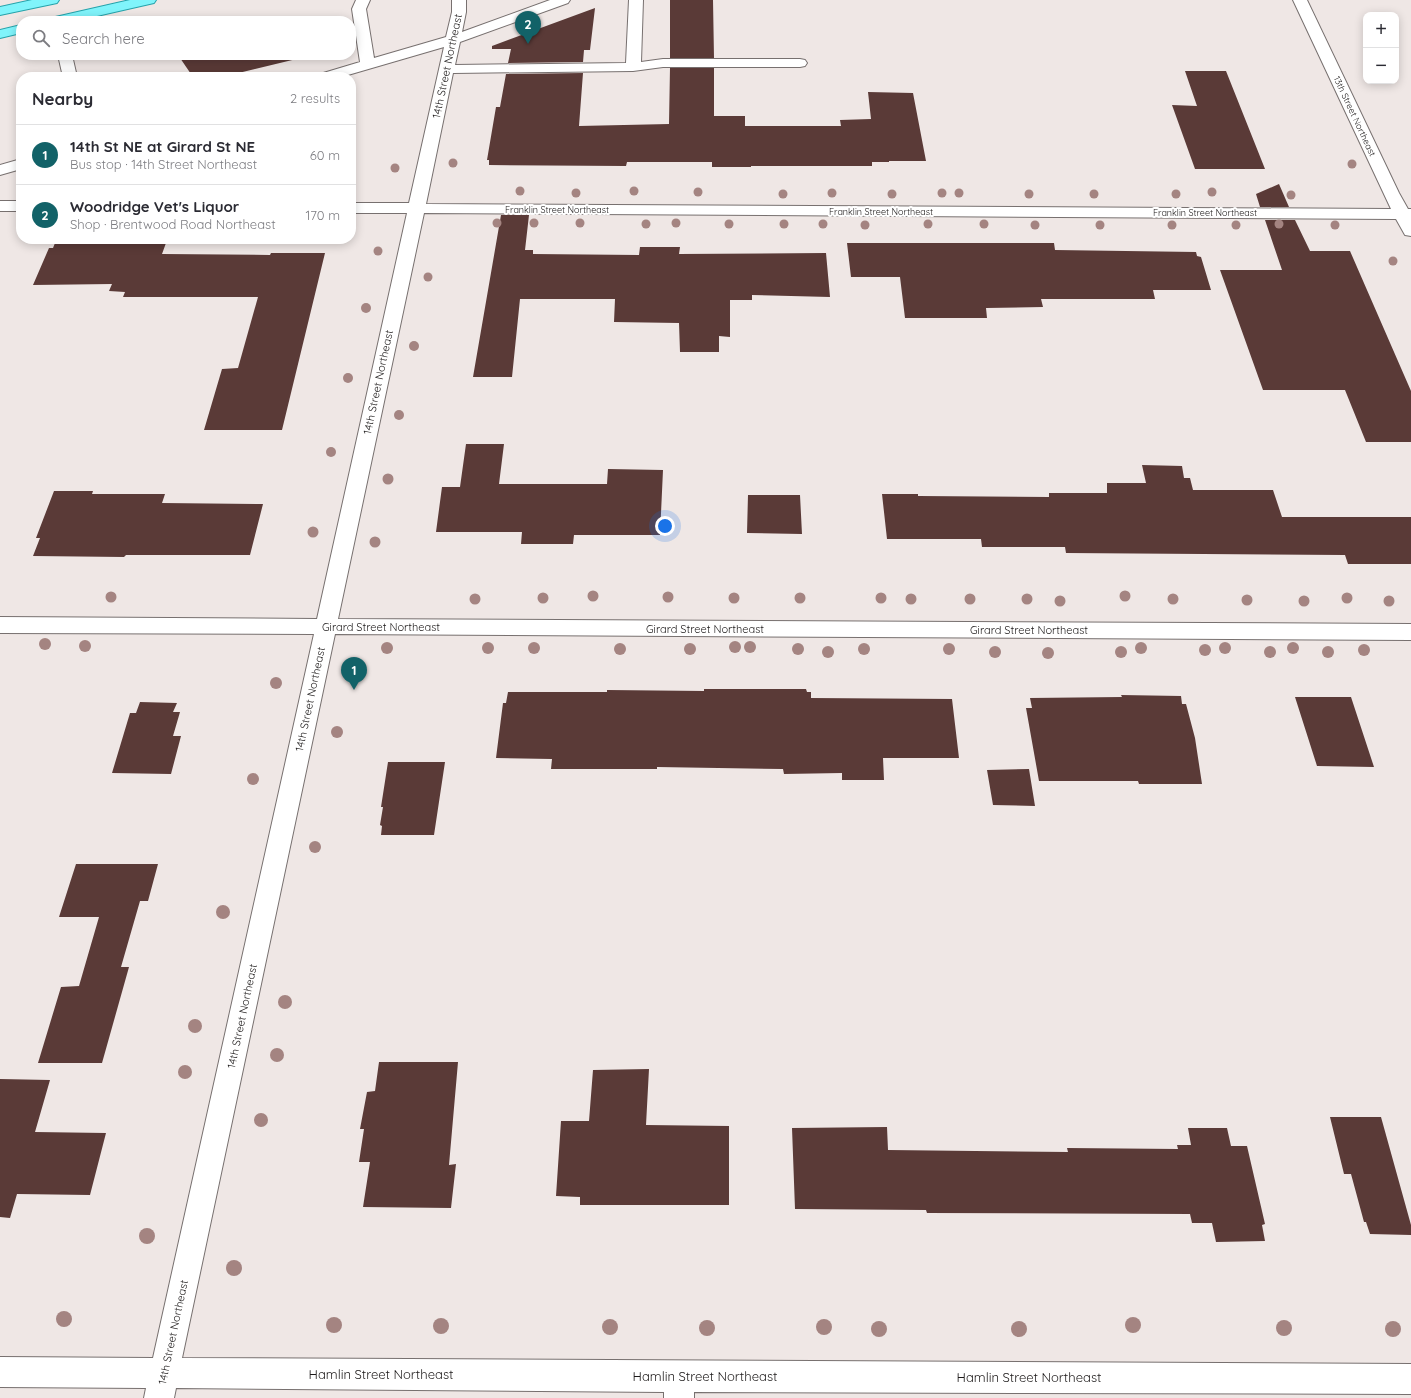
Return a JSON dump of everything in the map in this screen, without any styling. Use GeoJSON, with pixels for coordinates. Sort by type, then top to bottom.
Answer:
{"type":"FeatureCollection","features":[{"type":"Feature","properties":{"kind":"main road"},"geometry":{"type":"LineString","coordinates":[[0,11],[52,0]]}},
{"type":"Feature","properties":{"kind":"main road"},"geometry":{"type":"LineString","coordinates":[[79,16],[149,0]]}},
{"type":"Feature","properties":{"kind":"main road"},"geometry":{"type":"LineString","coordinates":[[0,34],[16,30]]}},
{"type":"Feature","properties":{"kind":"street"},"geometry":{"type":"LineString","coordinates":[[363,0],[359,9],[368,64]]}},
{"type":"Feature","properties":{"kind":"street","name":"14th Street Northeast"},"geometry":{"type":"LineString","coordinates":[[161,1385],[326,627],[415,209],[459,12],[459,0]]}},
{"type":"Feature","properties":{"kind":"street"},"geometry":{"type":"LineString","coordinates":[[342,72],[452,40],[563,0]]}},
{"type":"Feature","properties":{"kind":"street"},"geometry":{"type":"LineString","coordinates":[[633,67],[636,0]]}},
{"type":"Feature","properties":{"kind":"street","name":"13th Street Northeast"},"geometry":{"type":"LineString","coordinates":[[1300,0],[1406,214],[1411,231]]}},
{"type":"Feature","properties":{"kind":"street"},"geometry":{"type":"LineString","coordinates":[[66,60],[69,72]]}},
{"type":"Feature","properties":{"kind":"street"},"geometry":{"type":"LineString","coordinates":[[446,69],[633,67],[663,63],[800,63]]}},
{"type":"Feature","properties":{"kind":"street"},"geometry":{"type":"LineString","coordinates":[[0,170],[16,165]]}},
{"type":"Feature","properties":{"kind":"street"},"geometry":{"type":"LineString","coordinates":[[0,206],[16,206]]}},
{"type":"Feature","properties":{"kind":"street","name":"Franklin Street Northeast"},"geometry":{"type":"LineString","coordinates":[[356,208],[1406,214]]}},
{"type":"Feature","properties":{"kind":"street","name":"Girard Street Northeast"},"geometry":{"type":"LineString","coordinates":[[0,625],[1411,632]]}},
{"type":"Feature","properties":{"kind":"street","name":"Hamlin Street Northeast"},"geometry":{"type":"LineString","coordinates":[[0,1372],[161,1385],[680,1387],[1411,1379]]}},
{"type":"Feature","properties":{"kind":"building"},"geometry":{"type":"Polygon","coordinates":[[[670,0],[713,0],[714,58],[670,58],[670,0]]]}},
{"type":"Feature","properties":{"kind":"building"},"geometry":{"type":"Polygon","coordinates":[[[595,8],[590,50],[584,50],[583,62],[508,63],[511,49],[492,49],[492,46],[595,8]]]}},
{"type":"Feature","properties":{"kind":"building"},"geometry":{"type":"Polygon","coordinates":[[[181,60],[292,60],[243,72],[190,72],[181,60]]]}},
{"type":"Feature","properties":{"kind":"building"},"geometry":{"type":"Polygon","coordinates":[[[670,68],[714,68],[714,116],[745,116],[745,126],[841,126],[840,120],[871,119],[868,92],[913,93],[926,161],[872,162],[872,166],[712,167],[712,162],[627,162],[626,166],[489,165],[489,160],[487,160],[496,107],[500,107],[506,74],[583,73],[579,126],[669,124],[670,68]]]}},
{"type":"Feature","properties":{"kind":"building"},"geometry":{"type":"Polygon","coordinates":[[[1185,71],[1226,71],[1265,169],[1195,169],[1172,105],[1197,106],[1185,71]]]}},
{"type":"Feature","properties":{"kind":"building"},"geometry":{"type":"Polygon","coordinates":[[[1279,184],[1289,207],[1260,207],[1256,194],[1279,184]]]}},
{"type":"Feature","properties":{"kind":"building"},"geometry":{"type":"Polygon","coordinates":[[[501,215],[529,215],[525,250],[533,250],[533,254],[639,255],[640,247],[680,247],[679,254],[826,253],[830,297],[752,295],[752,300],[730,300],[730,337],[719,336],[719,352],[680,352],[679,323],[614,322],[615,299],[520,299],[512,377],[473,377],[501,215]]]}},
{"type":"Feature","properties":{"kind":"building"},"geometry":{"type":"Polygon","coordinates":[[[1265,220],[1295,220],[1310,251],[1350,251],[1411,391],[1411,442],[1366,442],[1345,390],[1263,390],[1220,270],[1282,270],[1265,220]]]}},
{"type":"Feature","properties":{"kind":"building"},"geometry":{"type":"Polygon","coordinates":[[[847,243],[1054,243],[1055,250],[1196,252],[1197,256],[1201,257],[1211,290],[1153,290],[1155,299],[1041,299],[1043,307],[986,308],[987,318],[905,318],[900,277],[851,277],[847,243]]]}},
{"type":"Feature","properties":{"kind":"building"},"geometry":{"type":"Polygon","coordinates":[[[55,244],[166,244],[162,254],[270,255],[271,253],[325,253],[282,430],[204,430],[222,369],[238,368],[258,297],[123,297],[125,292],[109,291],[112,284],[33,285],[49,248],[53,248],[55,244]]]}},
{"type":"Feature","properties":{"kind":"building"},"geometry":{"type":"Polygon","coordinates":[[[466,444],[504,444],[499,484],[607,484],[608,469],[663,470],[660,535],[574,535],[573,544],[521,544],[522,532],[436,532],[442,487],[460,487],[466,444]]]}},
{"type":"Feature","properties":{"kind":"building"},"geometry":{"type":"Polygon","coordinates":[[[1142,465],[1182,466],[1184,478],[1190,478],[1193,490],[1273,490],[1282,517],[1411,517],[1411,564],[1348,564],[1345,555],[1066,553],[1065,547],[982,547],[981,539],[887,539],[882,494],[918,494],[918,496],[1049,497],[1049,493],[1107,493],[1107,483],[1146,483],[1142,465]]]}},
{"type":"Feature","properties":{"kind":"building"},"geometry":{"type":"Polygon","coordinates":[[[54,491],[93,491],[92,494],[165,494],[162,503],[263,504],[250,555],[126,555],[124,557],[33,556],[40,538],[36,538],[54,491]]]}},
{"type":"Feature","properties":{"kind":"building"},"geometry":{"type":"Polygon","coordinates":[[[748,495],[800,495],[802,534],[747,533],[748,495]]]}},
{"type":"Feature","properties":{"kind":"building"},"geometry":{"type":"Polygon","coordinates":[[[704,689],[806,689],[807,692],[811,692],[811,698],[952,699],[959,758],[883,758],[884,780],[842,780],[842,773],[784,774],[783,769],[657,767],[657,769],[551,769],[552,759],[496,758],[503,703],[506,703],[508,692],[607,692],[607,690],[704,691],[704,689]]]}},
{"type":"Feature","properties":{"kind":"building"},"geometry":{"type":"Polygon","coordinates":[[[1121,695],[1181,696],[1182,704],[1186,704],[1195,738],[1202,784],[1139,784],[1138,781],[1039,781],[1026,708],[1032,708],[1030,698],[1122,697],[1121,695]]]}},
{"type":"Feature","properties":{"kind":"building"},"geometry":{"type":"Polygon","coordinates":[[[1295,697],[1351,697],[1374,767],[1317,766],[1295,697]]]}},
{"type":"Feature","properties":{"kind":"building"},"geometry":{"type":"Polygon","coordinates":[[[140,702],[177,703],[173,712],[180,712],[173,736],[181,736],[171,774],[112,773],[130,713],[136,713],[140,702]]]}},
{"type":"Feature","properties":{"kind":"building"},"geometry":{"type":"Polygon","coordinates":[[[388,762],[445,762],[434,835],[381,835],[382,826],[380,825],[383,807],[381,807],[388,762]]]}},
{"type":"Feature","properties":{"kind":"building"},"geometry":{"type":"Polygon","coordinates":[[[1029,769],[1035,806],[993,805],[987,770],[1029,769]]]}},
{"type":"Feature","properties":{"kind":"building"},"geometry":{"type":"Polygon","coordinates":[[[76,864],[158,864],[148,901],[140,901],[121,967],[129,967],[102,1063],[38,1063],[61,987],[79,986],[99,917],[59,917],[76,864]]]}},
{"type":"Feature","properties":{"kind":"building"},"geometry":{"type":"Polygon","coordinates":[[[379,1062],[458,1062],[449,1165],[456,1164],[451,1208],[363,1207],[370,1162],[359,1162],[364,1129],[360,1129],[367,1092],[375,1091],[379,1062]]]}},
{"type":"Feature","properties":{"kind":"building"},"geometry":{"type":"Polygon","coordinates":[[[649,1069],[646,1125],[729,1126],[729,1205],[580,1205],[580,1197],[556,1196],[561,1121],[589,1121],[593,1070],[649,1069]]]}},
{"type":"Feature","properties":{"kind":"building"},"geometry":{"type":"Polygon","coordinates":[[[0,1079],[50,1080],[35,1132],[106,1133],[90,1195],[17,1194],[10,1218],[0,1217],[0,1079]]]}},
{"type":"Feature","properties":{"kind":"building"},"geometry":{"type":"Polygon","coordinates":[[[1330,1117],[1381,1117],[1411,1225],[1411,1235],[1370,1234],[1366,1222],[1364,1222],[1351,1174],[1344,1174],[1330,1117]]]}},
{"type":"Feature","properties":{"kind":"building"},"geometry":{"type":"Polygon","coordinates":[[[887,1127],[888,1150],[1068,1152],[1067,1148],[1178,1149],[1177,1145],[1191,1145],[1188,1128],[1227,1128],[1231,1146],[1247,1146],[1265,1224],[1262,1225],[1265,1241],[1216,1242],[1212,1223],[1192,1223],[1190,1214],[927,1213],[926,1210],[795,1209],[792,1128],[887,1127]]]}},
{"type":"Feature","properties":{"kind":"place","name":"Woodridge Vet's Liquor"},"geometry":{"type":"Point","coordinates":[528,44]}},
{"type":"Feature","properties":{"kind":"place","name":"14th St NE at Girard St NE"},"geometry":{"type":"Point","coordinates":[354,690]}}]}
